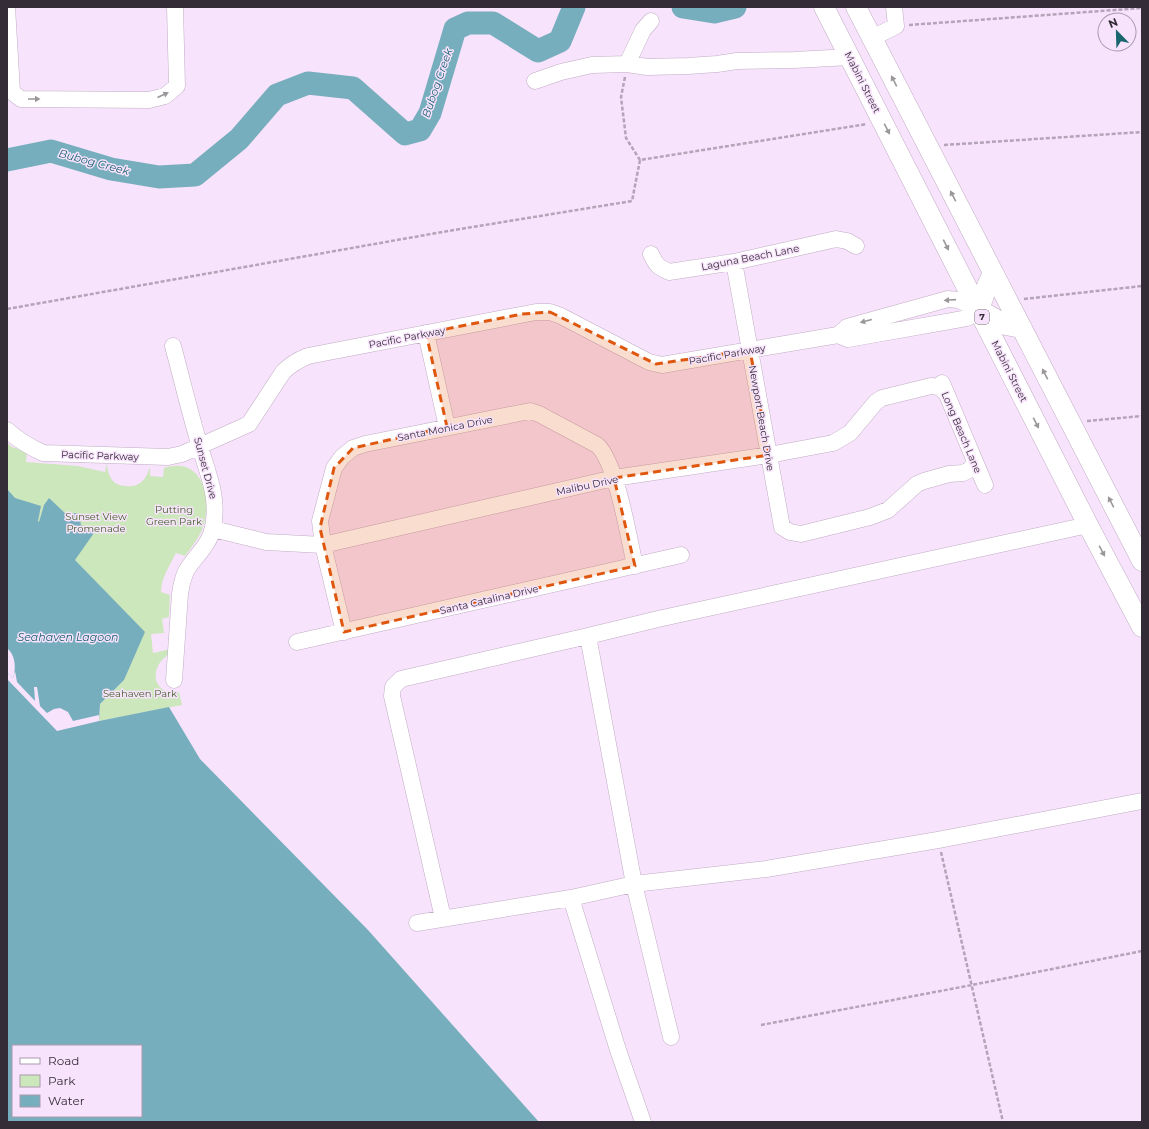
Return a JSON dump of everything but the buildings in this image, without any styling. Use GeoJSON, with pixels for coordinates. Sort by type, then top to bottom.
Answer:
{"type":"FeatureCollection","features":[{"type":"Feature","properties":{"kind":"main road","name":"Mabini Street"},"geometry":{"type":"LineString","coordinates":[[824,7],[1088,525],[1142,626]]}},
{"type":"Feature","properties":{"kind":"main road"},"geometry":{"type":"LineString","coordinates":[[856,7],[1142,561]]}},
{"type":"Feature","properties":{"kind":"main road"},"geometry":{"type":"LineString","coordinates":[[993,273],[979,310],[1006,325],[1022,328]]}},
{"type":"Feature","properties":{"kind":"street"},"geometry":{"type":"LineString","coordinates":[[7,8],[12,92],[21,99],[148,100],[165,96],[177,86],[175,7]]}},
{"type":"Feature","properties":{"kind":"street"},"geometry":{"type":"LineString","coordinates":[[872,38],[896,26],[894,7]]}},
{"type":"Feature","properties":{"kind":"street"},"geometry":{"type":"LineString","coordinates":[[626,64],[643,30],[651,21]]}},
{"type":"Feature","properties":{"kind":"street"},"geometry":{"type":"LineString","coordinates":[[535,81],[561,72],[592,65],[626,64],[647,67],[688,66],[737,61],[850,57]]}},
{"type":"Feature","properties":{"kind":"street","name":"Laguna Beach Lane"},"geometry":{"type":"LineString","coordinates":[[651,254],[655,264],[669,272],[734,262],[836,239],[847,241],[856,246]]}},
{"type":"Feature","properties":{"kind":"street","name":"Newport Beach Drive"},"geometry":{"type":"LineString","coordinates":[[734,262],[782,527],[790,532],[801,534],[870,517],[888,510],[917,484],[949,474],[963,473],[969,470],[973,466],[974,459]]}},
{"type":"Feature","properties":{"kind":"street","name":"Pacific Parkway"},"geometry":{"type":"LineString","coordinates":[[838,335],[847,327],[948,299],[959,300],[979,310]]}},
{"type":"Feature","properties":{"kind":"street"},"geometry":{"type":"LineString","coordinates":[[919,307],[923,326]]}},
{"type":"Feature","properties":{"kind":"street","name":"Pacific Parkway"},"geometry":{"type":"LineString","coordinates":[[7,430],[14,437],[43,453],[168,457],[182,454],[250,424],[283,372],[298,360],[308,356],[536,312],[550,312],[561,316],[649,362],[656,364],[671,364],[838,335],[848,339],[923,326],[966,318],[979,310]]}},
{"type":"Feature","properties":{"kind":"street"},"geometry":{"type":"LineString","coordinates":[[426,333],[447,428]]}},
{"type":"Feature","properties":{"kind":"street","name":"Sunset Drive"},"geometry":{"type":"LineString","coordinates":[[173,346],[200,447],[215,494],[216,513],[213,529],[207,543],[187,570],[182,582],[174,680]]}},
{"type":"Feature","properties":{"kind":"street","name":"Malibu Drive"},"geometry":{"type":"LineString","coordinates":[[213,529],[266,542],[323,545],[614,478],[769,455],[833,443],[850,433],[876,402],[882,398],[931,386],[943,386]]}},
{"type":"Feature","properties":{"kind":"street","name":"Long Beach Lane"},"geometry":{"type":"LineString","coordinates":[[943,386],[985,485]]}},
{"type":"Feature","properties":{"kind":"street","name":"Santa Monica Drive"},"geometry":{"type":"LineString","coordinates":[[344,632],[323,545],[320,521],[334,468],[342,457],[353,448],[365,444],[530,411],[539,414],[597,445],[602,450],[614,478],[635,566]]}},
{"type":"Feature","properties":{"kind":"street"},"geometry":{"type":"LineString","coordinates":[[443,918],[392,696],[393,687],[401,679],[658,619],[1088,525]]}},
{"type":"Feature","properties":{"kind":"street","name":"Santa Catalina Drive"},"geometry":{"type":"LineString","coordinates":[[297,642],[681,555]]}},
{"type":"Feature","properties":{"kind":"street"},"geometry":{"type":"LineString","coordinates":[[588,636],[634,884],[671,1037]]}},
{"type":"Feature","properties":{"kind":"street"},"geometry":{"type":"LineString","coordinates":[[418,923],[571,898],[634,884],[766,869],[938,840],[1142,801]]}},
{"type":"Feature","properties":{"kind":"street"},"geometry":{"type":"LineString","coordinates":[[571,898],[618,1050],[643,1122]]}},
{"type":"Feature","properties":{"kind":"path"},"geometry":{"type":"LineString","coordinates":[[896,26],[1142,8]]}},
{"type":"Feature","properties":{"kind":"path"},"geometry":{"type":"LineString","coordinates":[[7,309],[448,231],[632,201],[640,160],[626,138],[621,97],[626,64]]}},
{"type":"Feature","properties":{"kind":"path"},"geometry":{"type":"LineString","coordinates":[[640,160],[883,122]]}},
{"type":"Feature","properties":{"kind":"path"},"geometry":{"type":"LineString","coordinates":[[928,146],[1142,132]]}},
{"type":"Feature","properties":{"kind":"path"},"geometry":{"type":"LineString","coordinates":[[1007,300],[1142,286]]}},
{"type":"Feature","properties":{"kind":"path"},"geometry":{"type":"LineString","coordinates":[[1070,422],[1142,416]]}},
{"type":"Feature","properties":{"kind":"path"},"geometry":{"type":"LineString","coordinates":[[938,840],[1003,1122]]}},
{"type":"Feature","properties":{"kind":"path"},"geometry":{"type":"LineString","coordinates":[[761,1025],[1142,951]]}},
{"type":"Feature","properties":{"kind":"highlighted area"},"geometry":{"type":"Polygon","coordinates":[[[550,312],[656,364],[750,350],[769,455],[614,478],[635,566],[344,632],[320,528],[334,468],[353,448],[447,427],[426,333],[522,314],[550,312]]]}},
{"type":"Feature","properties":{"kind":"green space"},"geometry":{"type":"Polygon","coordinates":[[[7,443],[12,447],[27,452],[26,462],[78,466],[105,472],[107,463],[108,473],[115,483],[122,486],[134,486],[142,482],[150,467],[150,476],[163,477],[164,468],[178,466],[188,468],[197,474],[202,483],[205,494],[205,518],[202,530],[185,556],[176,553],[164,577],[161,592],[170,595],[169,617],[162,619],[164,633],[151,634],[153,653],[171,649],[171,654],[161,661],[158,666],[156,671],[157,683],[166,691],[179,692],[182,705],[99,721],[100,704],[124,680],[8,495],[7,443]]]}},
{"type":"Feature","properties":{"kind":"water","name":"Seahaven Lagoon"},"geometry":{"type":"Polygon","coordinates":[[[7,489],[15,498],[41,506],[39,522],[44,505],[49,498],[67,515],[75,513],[79,514],[81,525],[94,533],[75,560],[145,632],[124,680],[100,704],[99,721],[169,707],[200,759],[368,930],[539,1122],[7,1122],[7,672],[13,678],[15,670],[14,658],[7,648],[7,489]]]}},
{"type":"Feature","properties":{"kind":"pier"},"geometry":{"type":"Polygon","coordinates":[[[15,671],[17,682],[35,701],[34,687],[37,687],[40,706],[47,713],[54,709],[60,708],[68,712],[73,721],[99,715],[99,721],[57,731],[7,679],[7,672],[13,678],[15,671]]]}},
{"type":"Feature","properties":{"kind":"waterway","name":"Bubog Creek"},"geometry":{"type":"LineString","coordinates":[[7,160],[51,151],[111,169],[159,177],[195,175],[239,139],[277,95],[308,83],[353,88],[405,134],[420,130],[430,113],[455,29],[468,23],[493,23],[538,51],[560,41],[574,7]]}},
{"type":"Feature","properties":{"kind":"waterway","name":"Bubog Creek"},"geometry":{"type":"LineString","coordinates":[[683,7],[714,12],[735,7]]}},
{"type":"Feature","properties":{"kind":"park label","name":"Putting Green Park"},"geometry":{"type":"Point","coordinates":[174,514]}},
{"type":"Feature","properties":{"kind":"park label","name":"Sunset View Promenade"},"geometry":{"type":"Point","coordinates":[96,522]}},
{"type":"Feature","properties":{"kind":"park label","name":"Seahaven Park"},"geometry":{"type":"Point","coordinates":[140,693]}}]}
